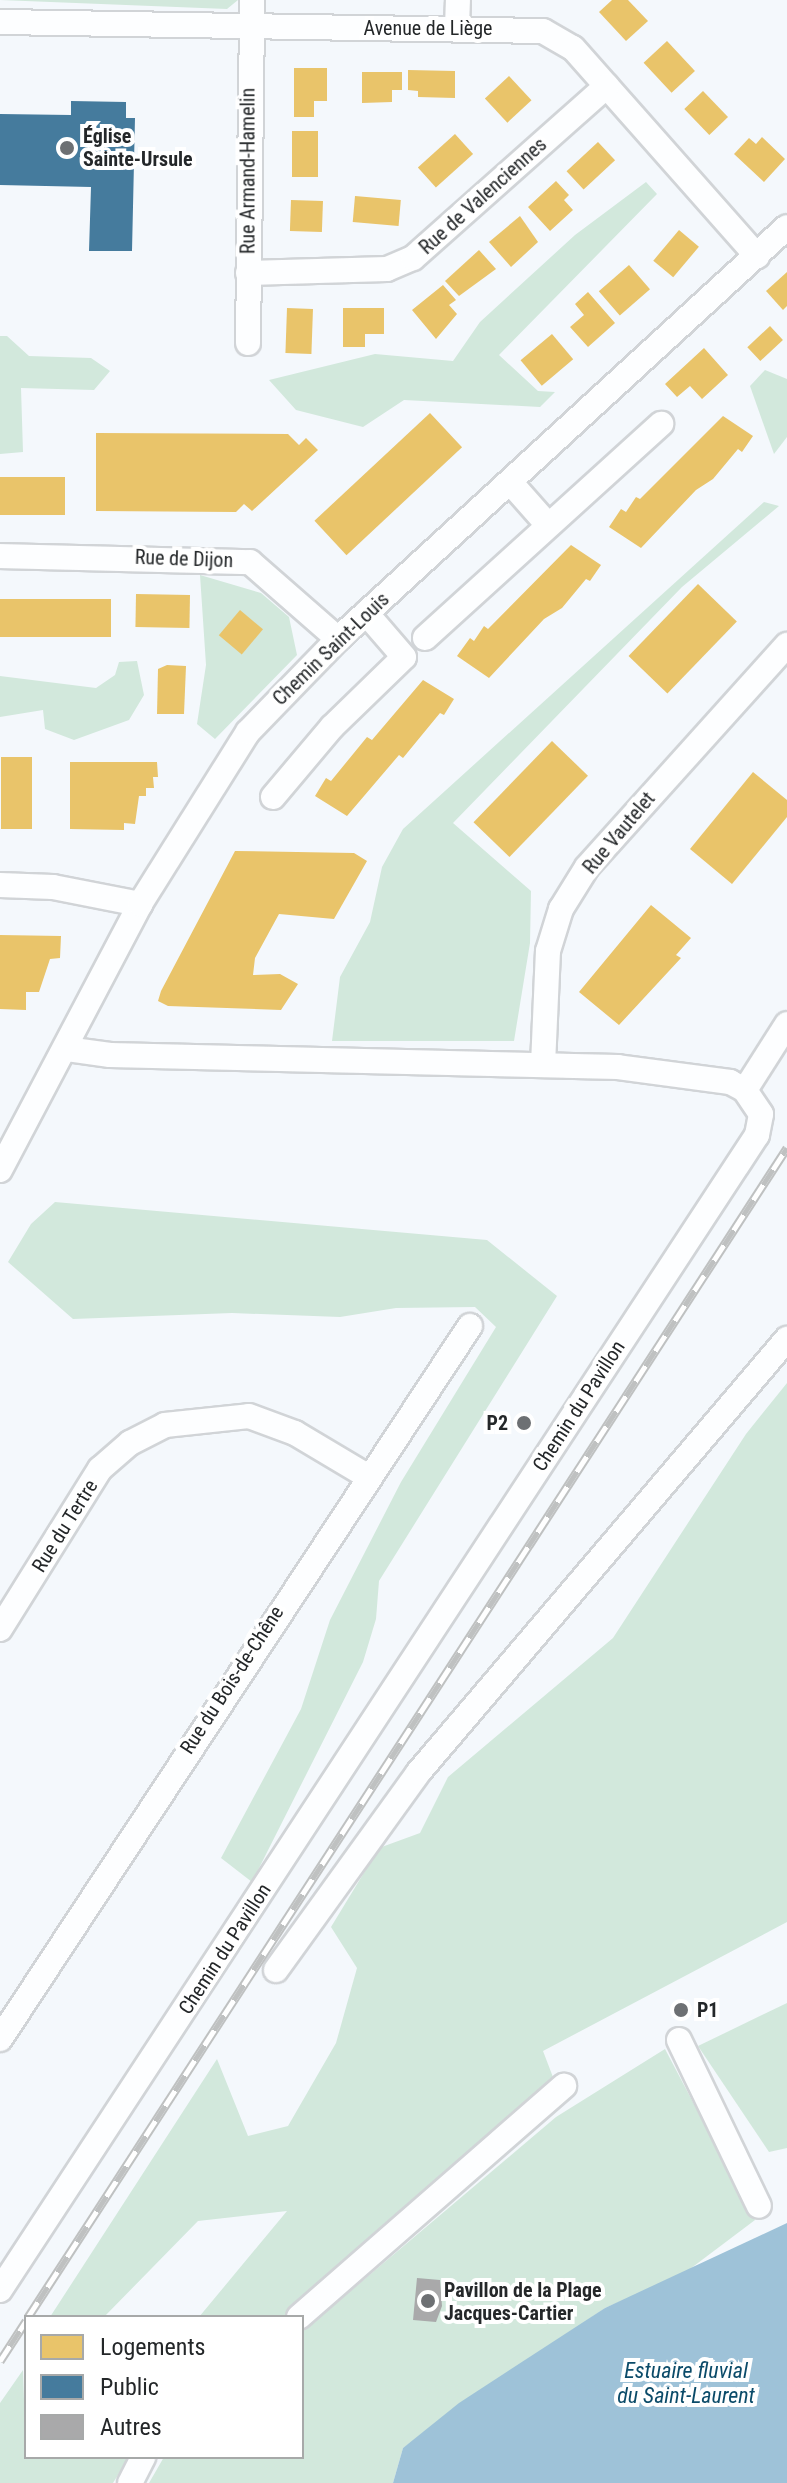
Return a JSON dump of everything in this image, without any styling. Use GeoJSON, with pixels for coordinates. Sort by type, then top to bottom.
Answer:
{"type":"FeatureCollection","features":[{"type":"Feature","properties":{"kind":"street","name":"Rue Armand-Hamelin"},"geometry":{"type":"LineString","coordinates":[[248,343],[252,0]]}},
{"type":"Feature","properties":{"kind":"street"},"geometry":{"type":"LineString","coordinates":[[457,27],[458,0]]}},
{"type":"Feature","properties":{"kind":"street","name":"Avenue de Liège"},"geometry":{"type":"LineString","coordinates":[[0,22],[251,28],[457,27],[520,29],[558,37],[607,86],[757,256]]}},
{"type":"Feature","properties":{"kind":"street","name":"Rue de Valenciennes"},"geometry":{"type":"LineString","coordinates":[[248,273],[387,269],[413,258],[607,86]]}},
{"type":"Feature","properties":{"kind":"street","name":"Chemin Saint-Louis"},"geometry":{"type":"LineString","coordinates":[[0,1170],[67,1049],[140,904],[248,732],[338,639],[787,227]]}},
{"type":"Feature","properties":{"kind":"street"},"geometry":{"type":"LineString","coordinates":[[425,638],[661,424]]}},
{"type":"Feature","properties":{"kind":"street"},"geometry":{"type":"LineString","coordinates":[[510,482],[548,525]]}},
{"type":"Feature","properties":{"kind":"street","name":"Rue de Dijon"},"geometry":{"type":"LineString","coordinates":[[0,556],[250,562],[338,639]]}},
{"type":"Feature","properties":{"kind":"street"},"geometry":{"type":"LineString","coordinates":[[273,797],[332,727],[404,657],[366,613]]}},
{"type":"Feature","properties":{"kind":"street","name":"Rue Vautelet"},"geometry":{"type":"LineString","coordinates":[[543,1065],[548,951],[561,909],[587,867],[787,645]]}},
{"type":"Feature","properties":{"kind":"street"},"geometry":{"type":"LineString","coordinates":[[0,885],[53,887],[140,904]]}},
{"type":"Feature","properties":{"kind":"street"},"geometry":{"type":"LineString","coordinates":[[67,1049],[110,1055],[543,1065],[684,1073],[745,1090],[787,1024]]}},
{"type":"Feature","properties":{"kind":"street","name":"Chemin du Pavillon"},"geometry":{"type":"LineString","coordinates":[[0,2290],[757,1135],[761,1114],[745,1090]]}},
{"type":"Feature","properties":{"kind":"street","name":"Rue du Bois-de-Chêne"},"geometry":{"type":"LineString","coordinates":[[0,2039],[367,1476],[470,1326]]}},
{"type":"Feature","properties":{"kind":"street"},"geometry":{"type":"LineString","coordinates":[[276,1970],[418,1773],[787,1339]]}},
{"type":"Feature","properties":{"kind":"street","name":"Rue du Tertre"},"geometry":{"type":"LineString","coordinates":[[0,1629],[100,1469],[130,1443],[165,1425],[249,1416],[295,1433],[367,1476]]}},
{"type":"Feature","properties":{"kind":"street"},"geometry":{"type":"LineString","coordinates":[[679,2040],[759,2206]]}},
{"type":"Feature","properties":{"kind":"street"},"geometry":{"type":"LineString","coordinates":[[301,2315],[564,2086]]}},
{"type":"Feature","properties":{"kind":"street"},"geometry":{"type":"LineString","coordinates":[[130,2483],[142,2459]]}},
{"type":"Feature","properties":{"kind":"green space"},"geometry":{"type":"Polygon","coordinates":[[[0,0],[238,0],[227,9],[0,0]]]}},
{"type":"Feature","properties":{"kind":"green space"},"geometry":{"type":"Polygon","coordinates":[[[646,182],[657,194],[499,355],[538,391],[555,392],[540,407],[404,400],[363,427],[296,410],[269,380],[375,354],[453,361],[480,322],[575,235],[646,182]]]}},
{"type":"Feature","properties":{"kind":"green space"},"geometry":{"type":"Polygon","coordinates":[[[0,336],[7,336],[29,356],[91,358],[110,371],[94,390],[21,388],[23,452],[0,454],[0,336]]]}},
{"type":"Feature","properties":{"kind":"green space"},"geometry":{"type":"Polygon","coordinates":[[[765,370],[787,379],[787,437],[774,454],[750,386],[765,370]]]}},
{"type":"Feature","properties":{"kind":"green space"},"geometry":{"type":"Polygon","coordinates":[[[764,502],[779,506],[682,587],[453,823],[531,891],[530,943],[514,1041],[332,1041],[340,977],[370,922],[382,867],[403,829],[764,502]]]}},
{"type":"Feature","properties":{"kind":"green space"},"geometry":{"type":"Polygon","coordinates":[[[200,575],[261,593],[289,617],[297,655],[215,739],[197,724],[206,665],[200,575]]]}},
{"type":"Feature","properties":{"kind":"green space"},"geometry":{"type":"Polygon","coordinates":[[[137,661],[144,695],[129,720],[74,740],[45,729],[43,710],[0,717],[0,676],[96,688],[115,675],[119,662],[137,661]]]}},
{"type":"Feature","properties":{"kind":"green space"},"geometry":{"type":"Polygon","coordinates":[[[55,1202],[487,1240],[557,1296],[379,1581],[376,1619],[363,1662],[252,1882],[221,1858],[301,1709],[330,1620],[401,1482],[496,1327],[475,1307],[396,1308],[340,1317],[232,1313],[73,1319],[8,1262],[31,1224],[55,1202]]]}},
{"type":"Feature","properties":{"kind":"green space"},"geometry":{"type":"Polygon","coordinates":[[[787,1383],[787,1922],[543,2051],[556,2085],[288,2315],[201,2315],[287,2211],[198,2221],[106,2315],[51,2315],[217,2059],[248,2136],[288,2126],[336,2043],[357,1968],[331,1927],[379,1848],[420,1833],[448,1777],[613,1638],[746,1434],[787,1383]]]}},
{"type":"Feature","properties":{"kind":"green space"},"geometry":{"type":"Polygon","coordinates":[[[787,2003],[787,2148],[769,2152],[698,2046],[787,2003]]]}},
{"type":"Feature","properties":{"kind":"green space"},"geometry":{"type":"Polygon","coordinates":[[[665,2049],[755,2220],[682,2275],[605,2308],[403,2448],[393,2483],[149,2483],[163,2459],[304,2459],[304,2330],[556,2117],[665,2049]]]}},
{"type":"Feature","properties":{"kind":"green space"},"geometry":{"type":"Polygon","coordinates":[[[23,2370],[24,2459],[128,2459],[113,2483],[0,2483],[0,2403],[23,2370]]]}},
{"type":"Feature","properties":{"kind":"water","name":"Estuaire fluvial du Saint-Laurent"},"geometry":{"type":"Polygon","coordinates":[[[787,2223],[787,2483],[393,2483],[403,2448],[459,2403],[605,2308],[787,2223]]]}},
{"type":"Feature","properties":{"kind":"building: Logements"},"geometry":{"type":"Polygon","coordinates":[[[612,0],[628,0],[648,21],[626,41],[599,12],[612,0]]]}},
{"type":"Feature","properties":{"kind":"building: Logements"},"geometry":{"type":"Polygon","coordinates":[[[667,41],[695,71],[672,93],[644,63],[667,41]]]}},
{"type":"Feature","properties":{"kind":"building: Logements"},"geometry":{"type":"Polygon","coordinates":[[[294,68],[327,68],[327,101],[314,101],[314,117],[294,117],[294,68]]]}},
{"type":"Feature","properties":{"kind":"building: Logements"},"geometry":{"type":"Polygon","coordinates":[[[408,70],[455,71],[455,98],[418,97],[418,91],[408,90],[408,70]]]}},
{"type":"Feature","properties":{"kind":"building: Logements"},"geometry":{"type":"Polygon","coordinates":[[[362,72],[402,72],[402,90],[392,90],[392,102],[362,103],[362,72]]]}},
{"type":"Feature","properties":{"kind":"building: Logements"},"geometry":{"type":"Polygon","coordinates":[[[509,76],[532,100],[507,123],[485,99],[509,76]]]}},
{"type":"Feature","properties":{"kind":"building: Logements"},"geometry":{"type":"Polygon","coordinates":[[[703,91],[728,117],[709,135],[684,109],[703,91]]]}},
{"type":"Feature","properties":{"kind":"building: Logements"},"geometry":{"type":"Polygon","coordinates":[[[292,131],[318,131],[318,177],[292,177],[292,131]]]}},
{"type":"Feature","properties":{"kind":"building: Logements"},"geometry":{"type":"Polygon","coordinates":[[[455,134],[473,154],[436,188],[418,167],[455,134]]]}},
{"type":"Feature","properties":{"kind":"building: Logements"},"geometry":{"type":"Polygon","coordinates":[[[762,137],[785,159],[764,182],[734,154],[749,138],[756,144],[762,137]]]}},
{"type":"Feature","properties":{"kind":"building: Logements"},"geometry":{"type":"Polygon","coordinates":[[[598,142],[615,160],[584,190],[567,171],[598,142]]]}},
{"type":"Feature","properties":{"kind":"building: Logements"},"geometry":{"type":"Polygon","coordinates":[[[556,181],[569,195],[564,200],[573,210],[550,231],[528,207],[556,181]]]}},
{"type":"Feature","properties":{"kind":"building: Logements"},"geometry":{"type":"Polygon","coordinates":[[[355,196],[401,200],[399,226],[353,222],[355,196]]]}},
{"type":"Feature","properties":{"kind":"building: Logements"},"geometry":{"type":"Polygon","coordinates":[[[291,200],[323,201],[322,232],[290,231],[291,200]]]}},
{"type":"Feature","properties":{"kind":"building: Logements"},"geometry":{"type":"Polygon","coordinates":[[[520,216],[538,242],[511,267],[489,242],[520,216]]]}},
{"type":"Feature","properties":{"kind":"building: Logements"},"geometry":{"type":"Polygon","coordinates":[[[679,230],[699,247],[673,277],[653,261],[679,230]]]}},
{"type":"Feature","properties":{"kind":"building: Logements"},"geometry":{"type":"Polygon","coordinates":[[[479,250],[496,269],[459,296],[445,281],[479,250]]]}},
{"type":"Feature","properties":{"kind":"building: Logements"},"geometry":{"type":"Polygon","coordinates":[[[629,265],[650,289],[620,315],[599,291],[629,265]]]}},
{"type":"Feature","properties":{"kind":"building: Logements"},"geometry":{"type":"Polygon","coordinates":[[[787,272],[787,306],[783,310],[766,291],[787,272]]]}},
{"type":"Feature","properties":{"kind":"building: Logements"},"geometry":{"type":"Polygon","coordinates":[[[443,285],[456,300],[449,305],[457,314],[436,339],[412,310],[443,285]]]}},
{"type":"Feature","properties":{"kind":"building: Logements"},"geometry":{"type":"Polygon","coordinates":[[[588,292],[615,323],[588,347],[570,327],[584,315],[575,304],[588,292]]]}},
{"type":"Feature","properties":{"kind":"building: Logements"},"geometry":{"type":"Polygon","coordinates":[[[287,308],[313,309],[311,354],[285,353],[287,308]]]}},
{"type":"Feature","properties":{"kind":"building: Logements"},"geometry":{"type":"Polygon","coordinates":[[[343,308],[384,308],[384,334],[365,334],[365,347],[343,347],[343,308]]]}},
{"type":"Feature","properties":{"kind":"building: Logements"},"geometry":{"type":"Polygon","coordinates":[[[770,326],[783,340],[760,361],[747,347],[770,326]]]}},
{"type":"Feature","properties":{"kind":"building: Logements"},"geometry":{"type":"Polygon","coordinates":[[[552,334],[573,359],[542,386],[521,360],[552,334]]]}},
{"type":"Feature","properties":{"kind":"building: Logements"},"geometry":{"type":"Polygon","coordinates":[[[704,348],[728,375],[702,399],[690,386],[677,397],[665,384],[704,348]]]}},
{"type":"Feature","properties":{"kind":"building: Logements"},"geometry":{"type":"Polygon","coordinates":[[[430,413],[462,447],[347,555],[314,521],[430,413]]]}},
{"type":"Feature","properties":{"kind":"building: Logements"},"geometry":{"type":"Polygon","coordinates":[[[723,416],[753,436],[742,452],[738,449],[713,479],[696,490],[641,548],[609,527],[621,509],[626,512],[636,497],[640,499],[723,416]]]}},
{"type":"Feature","properties":{"kind":"building: Logements"},"geometry":{"type":"Polygon","coordinates":[[[96,433],[288,434],[299,445],[306,438],[318,450],[252,511],[244,504],[236,512],[96,511],[96,433]]]}},
{"type":"Feature","properties":{"kind":"building: Logements"},"geometry":{"type":"Polygon","coordinates":[[[0,477],[65,477],[65,515],[0,515],[0,477]]]}},
{"type":"Feature","properties":{"kind":"building: Logements"},"geometry":{"type":"Polygon","coordinates":[[[571,545],[601,565],[590,581],[586,579],[562,608],[544,619],[489,678],[457,656],[470,638],[474,641],[484,626],[488,629],[571,545]]]}},
{"type":"Feature","properties":{"kind":"building: Logements"},"geometry":{"type":"Polygon","coordinates":[[[698,584],[737,622],[667,693],[629,656],[698,584]]]}},
{"type":"Feature","properties":{"kind":"building: Logements"},"geometry":{"type":"Polygon","coordinates":[[[136,594],[190,595],[189,628],[135,627],[136,594]]]}},
{"type":"Feature","properties":{"kind":"building: Logements"},"geometry":{"type":"Polygon","coordinates":[[[0,599],[111,599],[111,637],[0,637],[0,599]]]}},
{"type":"Feature","properties":{"kind":"building: Logements"},"geometry":{"type":"Polygon","coordinates":[[[240,610],[263,629],[242,655],[219,635],[240,610]]]}},
{"type":"Feature","properties":{"kind":"building: Logements"},"geometry":{"type":"Polygon","coordinates":[[[167,665],[186,666],[184,714],[157,714],[158,669],[167,665]]]}},
{"type":"Feature","properties":{"kind":"building: Logements"},"geometry":{"type":"Polygon","coordinates":[[[423,680],[454,699],[444,715],[440,713],[403,758],[399,755],[347,816],[315,796],[326,778],[331,781],[367,737],[372,740],[423,680]]]}},
{"type":"Feature","properties":{"kind":"building: Logements"},"geometry":{"type":"Polygon","coordinates":[[[552,741],[588,776],[509,857],[474,822],[552,741]]]}},
{"type":"Feature","properties":{"kind":"building: Logements"},"geometry":{"type":"Polygon","coordinates":[[[1,757],[32,757],[32,829],[1,829],[1,757]]]}},
{"type":"Feature","properties":{"kind":"building: Logements"},"geometry":{"type":"Polygon","coordinates":[[[70,762],[157,762],[158,777],[153,777],[154,788],[146,788],[146,796],[139,796],[135,824],[124,823],[124,830],[70,829],[70,762]]]}},
{"type":"Feature","properties":{"kind":"building: Logements"},"geometry":{"type":"Polygon","coordinates":[[[753,772],[787,800],[787,817],[732,884],[690,849],[753,772]]]}},
{"type":"Feature","properties":{"kind":"building: Logements"},"geometry":{"type":"Polygon","coordinates":[[[235,851],[354,853],[367,861],[334,919],[279,914],[255,958],[253,975],[280,974],[298,984],[281,1010],[168,1006],[158,1001],[161,991],[235,851]]]}},
{"type":"Feature","properties":{"kind":"building: Logements"},"geometry":{"type":"Polygon","coordinates":[[[651,905],[691,938],[676,955],[681,958],[619,1025],[579,992],[651,905]]]}},
{"type":"Feature","properties":{"kind":"building: Logements"},"geometry":{"type":"Polygon","coordinates":[[[0,935],[61,936],[60,958],[50,959],[39,992],[26,992],[26,1010],[0,1009],[0,935]]]}},
{"type":"Feature","properties":{"kind":"building: Public","name":"Église Sainte-Ursule"},"geometry":{"type":"Polygon","coordinates":[[[71,101],[126,102],[126,118],[135,118],[132,251],[89,251],[91,187],[0,185],[0,114],[71,115],[71,101]]]}},
{"type":"Feature","properties":{"kind":"building: Autres","name":"Pavillon de la Plage Jacques-Cartier"},"geometry":{"type":"Polygon","coordinates":[[[417,2278],[440,2280],[442,2306],[436,2322],[413,2320],[417,2278]]]}},
{"type":"Feature","properties":{"kind":"railway"},"geometry":{"type":"LineString","coordinates":[[29,2315],[787,1148]]}},
{"type":"Feature","properties":{"kind":"railway"},"geometry":{"type":"LineString","coordinates":[[0,2361],[24,2324]]}},
{"type":"Feature","properties":{"kind":"place","name":"Église Sainte-Ursule"},"geometry":{"type":"Point","coordinates":[67,148]}},
{"type":"Feature","properties":{"kind":"place","name":"P2"},"geometry":{"type":"Point","coordinates":[524,1423]}},
{"type":"Feature","properties":{"kind":"place","name":"P1"},"geometry":{"type":"Point","coordinates":[681,2010]}},
{"type":"Feature","properties":{"kind":"place","name":"Pavillon de la Plage Jacques-Cartier"},"geometry":{"type":"Point","coordinates":[428,2301]}}]}
